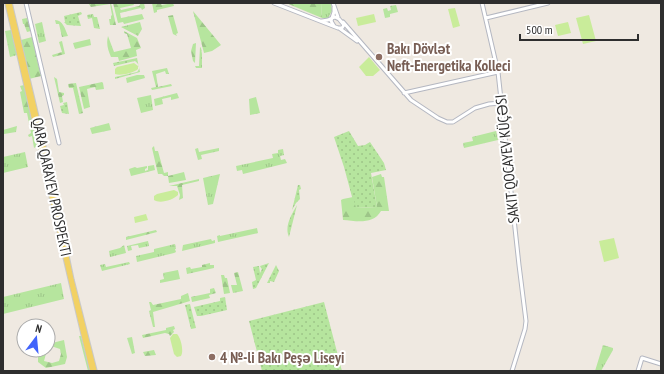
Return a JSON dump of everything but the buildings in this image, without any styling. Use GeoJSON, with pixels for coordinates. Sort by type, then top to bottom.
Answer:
{"type":"FeatureCollection","features":[{"type":"Feature","properties":{"kind":"main road","name":"QARA QARAYEV PROSPEKTI"},"geometry":{"type":"LineString","coordinates":[[8,3],[92,371]]}},
{"type":"Feature","properties":{"kind":"main road","name":"QARA QARAYEV PROSPEKTI"},"geometry":{"type":"LineString","coordinates":[[8,3],[45,152],[72,280],[96,371]]}},
{"type":"Feature","properties":{"kind":"street"},"geometry":{"type":"LineString","coordinates":[[26,3],[59,143]]}},
{"type":"Feature","properties":{"kind":"street"},"geometry":{"type":"LineString","coordinates":[[274,3],[334,26],[362,44]]}},
{"type":"Feature","properties":{"kind":"street","name":"SAKIT QOCAYEV KÜÇƏSI"},"geometry":{"type":"LineString","coordinates":[[482,3],[498,72],[526,316],[525,329],[513,371]]}},
{"type":"Feature","properties":{"kind":"street"},"geometry":{"type":"LineString","coordinates":[[486,18],[548,3]]}},
{"type":"Feature","properties":{"kind":"street"},"geometry":{"type":"LineString","coordinates":[[333,5],[334,12],[331,22],[334,26]]}},
{"type":"Feature","properties":{"kind":"street"},"geometry":{"type":"LineString","coordinates":[[333,5],[339,19]]}},
{"type":"Feature","properties":{"kind":"street"},"geometry":{"type":"LineString","coordinates":[[317,19],[326,21],[336,17],[343,22],[412,102],[438,118],[447,122],[455,121],[478,107],[501,103]]}},
{"type":"Feature","properties":{"kind":"street"},"geometry":{"type":"LineString","coordinates":[[338,28],[343,27],[343,22]]}},
{"type":"Feature","properties":{"kind":"street"},"geometry":{"type":"LineString","coordinates":[[404,93],[498,72]]}},
{"type":"Feature","properties":{"kind":"street"},"geometry":{"type":"LineString","coordinates":[[638,371],[642,358],[661,364]]}},
{"type":"Feature","properties":{"kind":"green space"},"geometry":{"type":"Polygon","coordinates":[[[88,3],[111,3],[116,25],[110,25],[109,19],[111,19],[112,15],[110,4],[91,7],[88,3]]]}},
{"type":"Feature","properties":{"kind":"green space"},"geometry":{"type":"Polygon","coordinates":[[[113,3],[133,3],[134,5],[120,8],[121,10],[139,6],[141,3],[144,3],[145,8],[142,10],[141,8],[120,13],[121,18],[142,14],[144,19],[124,24],[123,22],[118,23],[113,3]]]}},
{"type":"Feature","properties":{"kind":"green space"},"geometry":{"type":"Polygon","coordinates":[[[152,3],[160,3],[162,5],[173,3],[174,6],[157,10],[157,12],[154,13],[152,3]]]}},
{"type":"Feature","properties":{"kind":"green space"},"geometry":{"type":"Polygon","coordinates":[[[286,3],[321,3],[322,18],[286,3]]]}},
{"type":"Feature","properties":{"kind":"green space"},"geometry":{"type":"Polygon","coordinates":[[[321,3],[331,3],[332,11],[328,18],[322,18],[321,3]]]}},
{"type":"Feature","properties":{"kind":"green space"},"geometry":{"type":"Polygon","coordinates":[[[396,5],[398,12],[390,14],[390,17],[385,18],[383,9],[387,8],[388,11],[391,10],[390,6],[396,5]]]}},
{"type":"Feature","properties":{"kind":"green space"},"geometry":{"type":"Polygon","coordinates":[[[455,8],[460,26],[453,28],[448,9],[455,8]]]}},
{"type":"Feature","properties":{"kind":"green space"},"geometry":{"type":"Polygon","coordinates":[[[193,11],[221,45],[212,51],[204,53],[193,11]]]}},
{"type":"Feature","properties":{"kind":"green space"},"geometry":{"type":"Polygon","coordinates":[[[81,12],[82,14],[78,16],[81,26],[67,25],[64,22],[64,16],[81,12]]]}},
{"type":"Feature","properties":{"kind":"green space"},"geometry":{"type":"Polygon","coordinates":[[[93,14],[94,17],[97,17],[100,29],[94,28],[92,18],[88,19],[87,15],[93,14]]]}},
{"type":"Feature","properties":{"kind":"green space"},"geometry":{"type":"Polygon","coordinates":[[[374,14],[376,22],[358,26],[356,18],[374,14]]]}},
{"type":"Feature","properties":{"kind":"green space"},"geometry":{"type":"Polygon","coordinates":[[[173,15],[178,33],[176,34],[177,36],[173,34],[168,16],[173,15]]]}},
{"type":"Feature","properties":{"kind":"green space"},"geometry":{"type":"Polygon","coordinates":[[[589,15],[596,41],[583,44],[576,18],[589,15]]]}},
{"type":"Feature","properties":{"kind":"green space"},"geometry":{"type":"Polygon","coordinates":[[[27,18],[31,31],[27,32],[22,19],[27,18]]]}},
{"type":"Feature","properties":{"kind":"green space"},"geometry":{"type":"Polygon","coordinates":[[[55,20],[62,23],[68,36],[62,37],[59,24],[56,24],[55,20]]]}},
{"type":"Feature","properties":{"kind":"green space"},"geometry":{"type":"Polygon","coordinates":[[[42,22],[46,41],[39,43],[35,24],[42,22]]]}},
{"type":"Feature","properties":{"kind":"green space"},"geometry":{"type":"Polygon","coordinates":[[[140,22],[142,29],[138,36],[121,27],[140,22]]]}},
{"type":"Feature","properties":{"kind":"green space"},"geometry":{"type":"Polygon","coordinates":[[[568,22],[571,33],[558,36],[555,25],[568,22]]]}},
{"type":"Feature","properties":{"kind":"green space"},"geometry":{"type":"Polygon","coordinates":[[[11,30],[17,55],[10,57],[5,31],[11,30]]]}},
{"type":"Feature","properties":{"kind":"green space"},"geometry":{"type":"Polygon","coordinates":[[[124,31],[137,38],[141,48],[136,50],[137,56],[119,61],[118,57],[111,57],[107,39],[108,36],[114,52],[131,48],[127,34],[124,33],[124,31]]]}},
{"type":"Feature","properties":{"kind":"green space"},"geometry":{"type":"Polygon","coordinates":[[[32,37],[41,76],[29,79],[21,40],[32,37]]]}},
{"type":"Feature","properties":{"kind":"green space"},"geometry":{"type":"Polygon","coordinates":[[[90,39],[91,45],[75,49],[73,43],[90,39]]]}},
{"type":"Feature","properties":{"kind":"green space"},"geometry":{"type":"Polygon","coordinates":[[[62,41],[65,54],[53,57],[52,55],[62,52],[59,42],[62,41]]]}},
{"type":"Feature","properties":{"kind":"green space"},"geometry":{"type":"Polygon","coordinates":[[[196,43],[195,63],[193,61],[191,51],[193,44],[196,43]]]}},
{"type":"Feature","properties":{"kind":"green space"},"geometry":{"type":"Polygon","coordinates":[[[200,47],[202,54],[202,68],[196,68],[195,66],[199,66],[200,47]]]}},
{"type":"Feature","properties":{"kind":"green space"},"geometry":{"type":"Polygon","coordinates":[[[369,57],[380,70],[373,76],[366,76],[359,67],[369,57]]]}},
{"type":"Feature","properties":{"kind":"green space"},"geometry":{"type":"Polygon","coordinates":[[[137,58],[138,65],[135,61],[114,66],[113,63],[137,58]]]}},
{"type":"Feature","properties":{"kind":"green space"},"geometry":{"type":"Polygon","coordinates":[[[134,63],[138,66],[138,69],[130,73],[115,74],[115,69],[117,67],[134,63]]]}},
{"type":"Feature","properties":{"kind":"green space"},"geometry":{"type":"Polygon","coordinates":[[[139,68],[140,72],[115,79],[115,77],[137,72],[139,68]]]}},
{"type":"Feature","properties":{"kind":"green space"},"geometry":{"type":"Polygon","coordinates":[[[167,68],[169,74],[166,74],[165,71],[156,74],[158,87],[171,84],[172,86],[152,90],[151,88],[156,87],[152,71],[167,68]]]}},
{"type":"Feature","properties":{"kind":"green space"},"geometry":{"type":"Polygon","coordinates":[[[144,75],[145,78],[127,83],[126,78],[144,75]]]}},
{"type":"Feature","properties":{"kind":"green space"},"geometry":{"type":"Polygon","coordinates":[[[54,77],[57,79],[59,92],[64,93],[62,96],[63,102],[60,103],[54,77]]]}},
{"type":"Feature","properties":{"kind":"green space"},"geometry":{"type":"Polygon","coordinates":[[[102,82],[104,89],[96,90],[95,87],[87,89],[90,107],[84,109],[79,87],[102,82]]]}},
{"type":"Feature","properties":{"kind":"green space"},"geometry":{"type":"Polygon","coordinates":[[[76,83],[83,113],[79,114],[73,88],[69,88],[68,84],[76,83]]]}},
{"type":"Feature","properties":{"kind":"green space"},"geometry":{"type":"Polygon","coordinates":[[[24,85],[37,141],[37,146],[34,148],[32,136],[29,137],[28,135],[31,133],[27,113],[24,113],[20,92],[22,91],[20,86],[24,85]]]}},
{"type":"Feature","properties":{"kind":"green space"},"geometry":{"type":"Polygon","coordinates":[[[177,93],[179,98],[171,100],[171,97],[162,99],[163,104],[155,106],[154,99],[177,93]]]}},
{"type":"Feature","properties":{"kind":"green space"},"geometry":{"type":"Polygon","coordinates":[[[151,95],[153,110],[141,113],[137,98],[151,95]]]}},
{"type":"Feature","properties":{"kind":"green space"},"geometry":{"type":"Polygon","coordinates":[[[256,97],[260,113],[250,115],[249,99],[256,97]]]}},
{"type":"Feature","properties":{"kind":"green space"},"geometry":{"type":"Polygon","coordinates":[[[67,102],[69,114],[62,113],[60,106],[67,102]]]}},
{"type":"Feature","properties":{"kind":"green space"},"geometry":{"type":"Polygon","coordinates":[[[109,123],[111,130],[92,134],[90,128],[109,123]]]}},
{"type":"Feature","properties":{"kind":"green space"},"geometry":{"type":"Polygon","coordinates":[[[17,126],[16,132],[4,134],[3,130],[17,126]]]}},
{"type":"Feature","properties":{"kind":"green space"},"geometry":{"type":"Polygon","coordinates":[[[349,131],[358,146],[365,145],[370,142],[384,163],[386,170],[371,173],[377,207],[355,208],[334,137],[349,131]]]}},
{"type":"Feature","properties":{"kind":"green space"},"geometry":{"type":"Polygon","coordinates":[[[496,131],[498,140],[464,148],[463,143],[473,141],[472,137],[496,131]]]}},
{"type":"Feature","properties":{"kind":"green space"},"geometry":{"type":"Polygon","coordinates":[[[154,146],[155,151],[158,151],[164,173],[168,172],[168,176],[158,174],[152,148],[154,146]]]}},
{"type":"Feature","properties":{"kind":"green space"},"geometry":{"type":"Polygon","coordinates":[[[198,148],[199,152],[219,148],[219,151],[201,155],[202,159],[198,160],[195,149],[198,148]]]}},
{"type":"Feature","properties":{"kind":"green space"},"geometry":{"type":"Polygon","coordinates":[[[283,149],[284,155],[280,156],[281,160],[285,159],[287,163],[243,174],[242,170],[237,171],[236,166],[273,158],[272,154],[278,153],[278,150],[283,149]]]}},
{"type":"Feature","properties":{"kind":"green space"},"geometry":{"type":"Polygon","coordinates":[[[25,152],[28,167],[3,173],[3,157],[25,152]]]}},
{"type":"Feature","properties":{"kind":"green space"},"geometry":{"type":"Polygon","coordinates":[[[154,165],[155,170],[131,176],[129,169],[147,166],[145,171],[148,170],[148,166],[154,165]]]}},
{"type":"Feature","properties":{"kind":"green space"},"geometry":{"type":"Polygon","coordinates":[[[184,172],[186,180],[169,183],[168,176],[184,172]]]}},
{"type":"Feature","properties":{"kind":"green space"},"geometry":{"type":"Polygon","coordinates":[[[220,174],[213,204],[208,205],[203,178],[220,174]]]}},
{"type":"Feature","properties":{"kind":"green space"},"geometry":{"type":"Polygon","coordinates":[[[381,174],[382,177],[384,177],[389,211],[381,211],[374,218],[364,221],[343,220],[341,200],[343,199],[353,197],[356,208],[377,207],[372,177],[381,174]]]}},
{"type":"Feature","properties":{"kind":"green space"},"geometry":{"type":"Polygon","coordinates":[[[199,179],[199,181],[182,185],[183,198],[179,200],[180,195],[177,186],[169,186],[199,179]]]}},
{"type":"Feature","properties":{"kind":"green space"},"geometry":{"type":"Polygon","coordinates":[[[298,185],[300,185],[301,189],[299,190],[300,199],[292,210],[298,185]]]}},
{"type":"Feature","properties":{"kind":"green space"},"geometry":{"type":"Polygon","coordinates":[[[174,190],[178,192],[178,195],[173,198],[160,202],[154,200],[154,196],[157,194],[174,190]]]}},
{"type":"Feature","properties":{"kind":"green space"},"geometry":{"type":"Polygon","coordinates":[[[297,205],[289,237],[287,229],[288,224],[297,205]]]}},
{"type":"Feature","properties":{"kind":"green space"},"geometry":{"type":"Polygon","coordinates":[[[146,214],[148,220],[135,223],[134,217],[146,214]]]}},
{"type":"Feature","properties":{"kind":"green space"},"geometry":{"type":"Polygon","coordinates":[[[65,220],[70,241],[66,242],[62,221],[65,220]]]}},
{"type":"Feature","properties":{"kind":"green space"},"geometry":{"type":"Polygon","coordinates":[[[257,228],[258,233],[218,242],[217,236],[257,228]]]}},
{"type":"Feature","properties":{"kind":"green space"},"geometry":{"type":"Polygon","coordinates":[[[156,230],[157,232],[126,240],[126,237],[156,230]]]}},
{"type":"Feature","properties":{"kind":"green space"},"geometry":{"type":"Polygon","coordinates":[[[614,238],[619,258],[604,262],[599,241],[614,238]]]}},
{"type":"Feature","properties":{"kind":"green space"},"geometry":{"type":"Polygon","coordinates":[[[211,239],[212,241],[215,240],[215,243],[182,251],[183,245],[211,239]]]}},
{"type":"Feature","properties":{"kind":"green space"},"geometry":{"type":"Polygon","coordinates":[[[148,241],[149,246],[139,248],[138,245],[131,246],[132,250],[128,251],[127,246],[148,241]]]}},
{"type":"Feature","properties":{"kind":"green space"},"geometry":{"type":"Polygon","coordinates":[[[175,244],[176,252],[174,253],[137,262],[136,256],[154,252],[154,249],[175,244]]]}},
{"type":"Feature","properties":{"kind":"green space"},"geometry":{"type":"Polygon","coordinates":[[[124,245],[126,253],[110,257],[109,251],[120,248],[124,245]]]}},
{"type":"Feature","properties":{"kind":"green space"},"geometry":{"type":"Polygon","coordinates":[[[129,262],[130,264],[102,271],[100,265],[105,264],[106,267],[129,262]]]}},
{"type":"Feature","properties":{"kind":"green space"},"geometry":{"type":"Polygon","coordinates":[[[210,263],[210,265],[214,265],[214,268],[187,274],[186,268],[190,267],[191,269],[202,267],[202,265],[210,263]]]}},
{"type":"Feature","properties":{"kind":"green space"},"geometry":{"type":"Polygon","coordinates":[[[269,263],[256,288],[253,289],[252,282],[256,280],[253,267],[259,266],[260,273],[262,269],[260,266],[269,263]]]}},
{"type":"Feature","properties":{"kind":"green space"},"geometry":{"type":"Polygon","coordinates":[[[276,265],[279,271],[274,282],[270,281],[270,283],[267,283],[276,265]]]}},
{"type":"Feature","properties":{"kind":"green space"},"geometry":{"type":"Polygon","coordinates":[[[178,270],[180,279],[160,283],[160,280],[164,279],[163,273],[178,270]]]}},
{"type":"Feature","properties":{"kind":"green space"},"geometry":{"type":"Polygon","coordinates":[[[238,272],[243,291],[233,293],[231,285],[237,285],[234,273],[238,272]]]}},
{"type":"Feature","properties":{"kind":"green space"},"geometry":{"type":"Polygon","coordinates":[[[221,275],[224,275],[225,278],[227,278],[230,293],[224,294],[221,275]]]}},
{"type":"Feature","properties":{"kind":"green space"},"geometry":{"type":"Polygon","coordinates":[[[61,283],[64,299],[3,314],[3,297],[61,283]]]}},
{"type":"Feature","properties":{"kind":"green space"},"geometry":{"type":"Polygon","coordinates":[[[214,288],[216,293],[209,295],[210,298],[192,302],[191,297],[210,293],[210,289],[214,288]]]}},
{"type":"Feature","properties":{"kind":"green space"},"geometry":{"type":"Polygon","coordinates":[[[188,293],[190,301],[153,312],[155,327],[153,327],[149,311],[151,310],[149,302],[153,305],[181,299],[181,296],[188,293]]]}},
{"type":"Feature","properties":{"kind":"green space"},"geometry":{"type":"Polygon","coordinates":[[[225,297],[227,310],[197,316],[194,307],[220,301],[220,298],[225,297]]]}},
{"type":"Feature","properties":{"kind":"green space"},"geometry":{"type":"Polygon","coordinates":[[[324,302],[342,371],[262,371],[249,321],[324,302]]]}},
{"type":"Feature","properties":{"kind":"green space"},"geometry":{"type":"Polygon","coordinates":[[[190,304],[196,328],[191,329],[185,305],[190,304]]]}},
{"type":"Feature","properties":{"kind":"green space"},"geometry":{"type":"Polygon","coordinates":[[[174,326],[174,332],[170,336],[169,334],[165,333],[143,338],[142,335],[166,330],[166,328],[174,326]]]}},
{"type":"Feature","properties":{"kind":"green space"},"geometry":{"type":"Polygon","coordinates":[[[173,334],[177,334],[180,338],[182,345],[181,356],[177,357],[174,354],[170,338],[173,334]]]}},
{"type":"Feature","properties":{"kind":"green space"},"geometry":{"type":"Polygon","coordinates":[[[79,336],[81,336],[90,371],[88,371],[79,336]]]}},
{"type":"Feature","properties":{"kind":"green space"},"geometry":{"type":"Polygon","coordinates":[[[132,337],[135,353],[132,354],[127,338],[132,337]]]}},
{"type":"Feature","properties":{"kind":"green space"},"geometry":{"type":"Polygon","coordinates":[[[64,340],[67,357],[65,364],[46,368],[38,362],[38,358],[45,358],[44,361],[52,363],[59,361],[61,354],[60,349],[56,348],[56,342],[64,340]]]}},
{"type":"Feature","properties":{"kind":"green space"},"geometry":{"type":"Polygon","coordinates":[[[603,345],[613,348],[613,350],[601,371],[595,371],[603,345]]]}},
{"type":"Feature","properties":{"kind":"green space"},"geometry":{"type":"Polygon","coordinates":[[[154,350],[156,355],[145,356],[143,352],[154,350]]]}},
{"type":"Feature","properties":{"kind":"place","name":"Bakı Dövlət Neft-Energetika Kolleci"},"geometry":{"type":"Point","coordinates":[379,57]}},
{"type":"Feature","properties":{"kind":"place","name":"4 №-li Bakı Peşə Liseyi"},"geometry":{"type":"Point","coordinates":[212,357]}}]}
